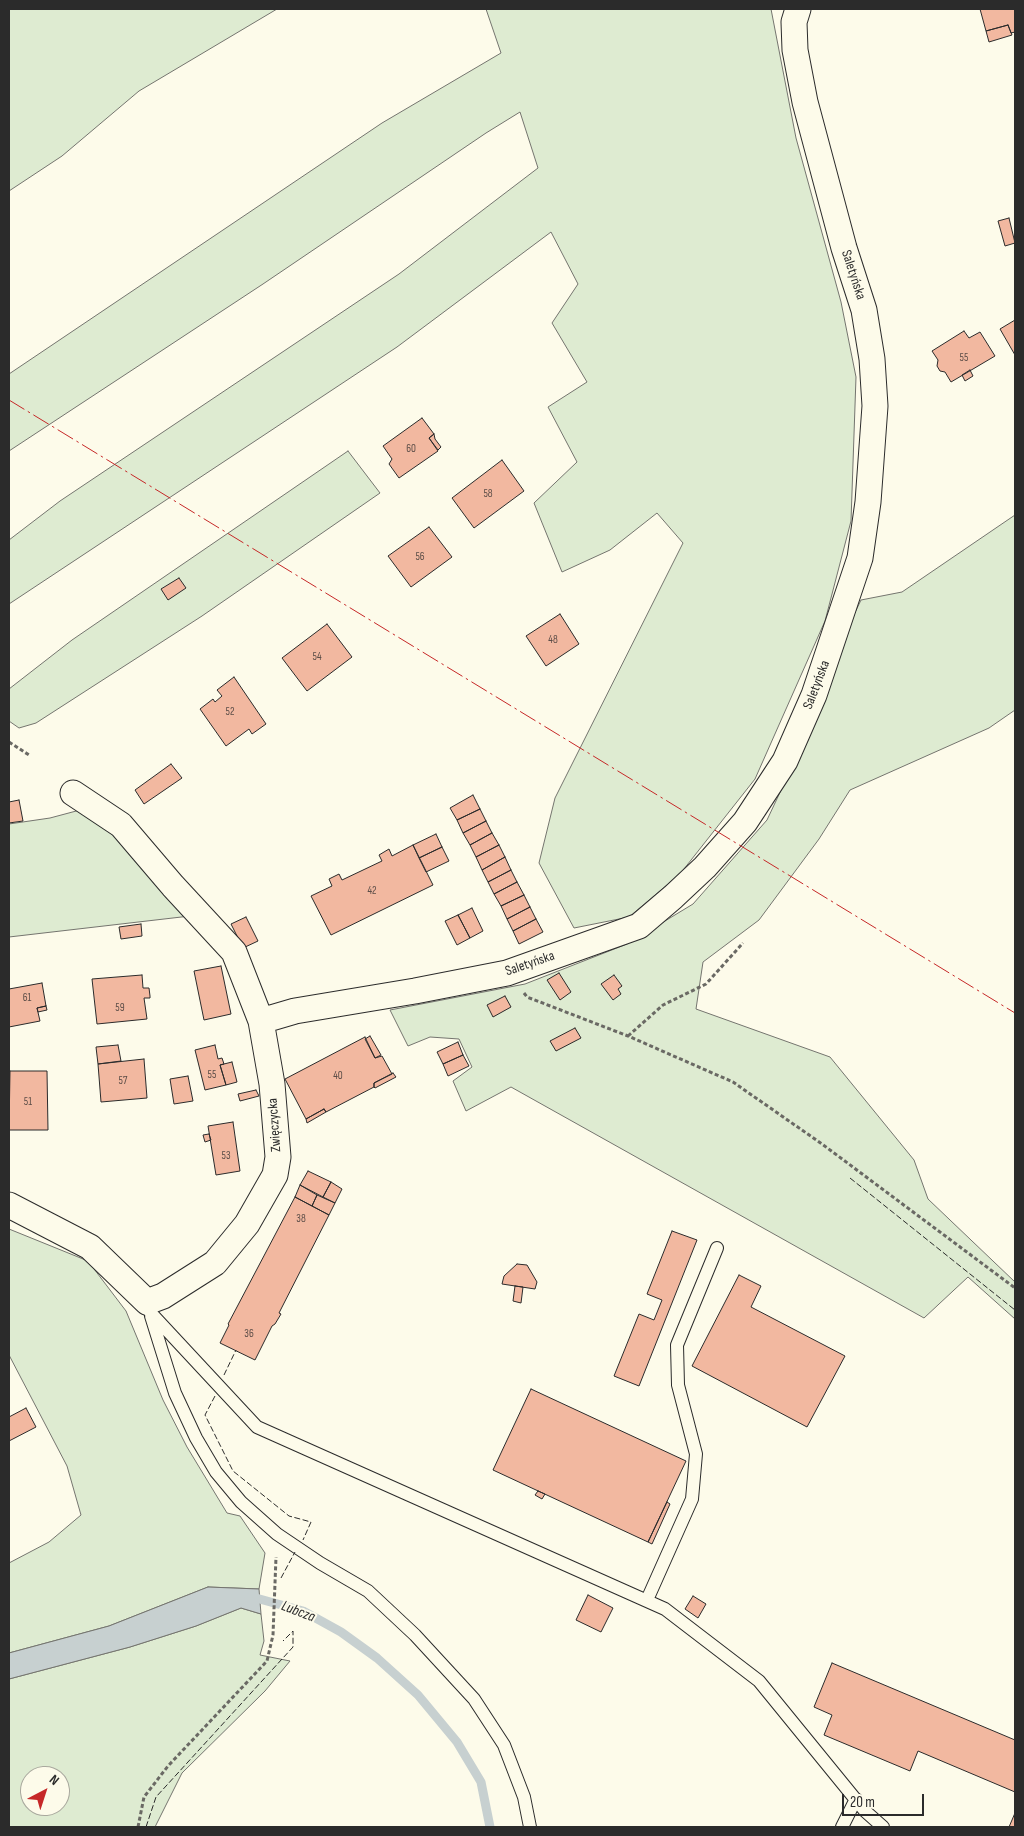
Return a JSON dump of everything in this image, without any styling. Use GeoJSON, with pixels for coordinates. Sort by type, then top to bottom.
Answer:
{"type":"FeatureCollection","features":[{"type":"Feature","properties":{"kind":"street","name":"Saletyńska"},"geometry":{"type":"LineString","coordinates":[[261,1020],[295,1011],[508,973],[638,926],[674,897],[705,867],[745,822],[785,761],[814,695],[860,558],[868,502],[875,406],[872,359],[864,310],[844,248],[805,102],[795,50],[794,22],[798,9]]}},
{"type":"Feature","properties":{"kind":"street","name":"Zwięczycka"},"geometry":{"type":"LineString","coordinates":[[73,793],[121,825],[173,886],[234,952],[261,1020],[272,1084],[278,1157],[275,1175],[246,1224],[215,1263],[148,1307]]}},
{"type":"Feature","properties":{"kind":"street"},"geometry":{"type":"LineString","coordinates":[[9,1205],[90,1247],[148,1307]]}},
{"type":"Feature","properties":{"kind":"lane"},"geometry":{"type":"LineString","coordinates":[[647,1600],[692,1499],[696,1454],[678,1385],[676,1345],[717,1248]]}},
{"type":"Feature","properties":{"kind":"lane"},"geometry":{"type":"LineString","coordinates":[[148,1307],[257,1426],[665,1609],[759,1681],[856,1799],[883,1827]]}},
{"type":"Feature","properties":{"kind":"lane"},"geometry":{"type":"LineString","coordinates":[[148,1307],[175,1393],[196,1438],[216,1472],[241,1502],[277,1534],[368,1591],[416,1635],[474,1699],[504,1745],[524,1797],[530,1827]]}},
{"type":"Feature","properties":{"kind":"lane"},"geometry":{"type":"LineString","coordinates":[[842,1827],[856,1799]]}},
{"type":"Feature","properties":{"kind":"path"},"geometry":{"type":"LineString","coordinates":[[9,742],[29,755]]}},
{"type":"Feature","properties":{"kind":"path"},"geometry":{"type":"LineString","coordinates":[[628,1036],[663,1006],[706,984],[743,943]]}},
{"type":"Feature","properties":{"kind":"path"},"geometry":{"type":"LineString","coordinates":[[508,973],[528,997],[628,1036],[733,1082],[822,1144],[1015,1288]]}},
{"type":"Feature","properties":{"kind":"path"},"geometry":{"type":"LineString","coordinates":[[138,1827],[144,1797],[168,1766],[267,1661],[273,1635],[276,1581]]}},
{"type":"Feature","properties":{"kind":"green space"},"geometry":{"type":"Polygon","coordinates":[[[9,9],[277,9],[139,91],[62,156],[9,191],[9,9]]]}},
{"type":"Feature","properties":{"kind":"green space"},"geometry":{"type":"Polygon","coordinates":[[[486,9],[771,9],[796,138],[841,302],[856,377],[851,521],[825,621],[755,779],[680,874],[629,917],[574,928],[539,863],[555,798],[683,543],[657,513],[610,550],[562,572],[534,503],[577,462],[548,407],[587,382],[552,323],[578,284],[551,232],[397,347],[9,604],[9,540],[60,501],[399,274],[538,168],[520,112],[9,451],[9,374],[382,123],[501,53],[486,9]]]}},
{"type":"Feature","properties":{"kind":"green space"},"geometry":{"type":"Polygon","coordinates":[[[348,451],[380,493],[202,616],[36,723],[19,728],[9,721],[9,689],[72,640],[348,451]]]}},
{"type":"Feature","properties":{"kind":"green space"},"geometry":{"type":"Polygon","coordinates":[[[1015,515],[1015,710],[989,728],[850,790],[819,839],[759,920],[703,962],[696,1009],[830,1057],[914,1160],[928,1199],[1015,1282],[1015,1319],[968,1277],[924,1318],[511,1087],[466,1111],[453,1081],[472,1067],[459,1039],[430,1037],[408,1046],[390,1010],[525,984],[627,944],[693,904],[767,820],[807,735],[835,654],[861,600],[902,592],[1015,515]]]}},
{"type":"Feature","properties":{"kind":"green space"},"geometry":{"type":"Polygon","coordinates":[[[80,810],[110,830],[190,916],[9,937],[9,824],[50,818],[80,810]]]}},
{"type":"Feature","properties":{"kind":"green space"},"geometry":{"type":"Polygon","coordinates":[[[9,1229],[88,1261],[126,1311],[163,1400],[187,1447],[227,1513],[240,1516],[265,1553],[259,1589],[208,1587],[109,1626],[9,1653],[9,1563],[49,1542],[81,1515],[67,1466],[9,1355],[9,1229]]]}},
{"type":"Feature","properties":{"kind":"green space"},"geometry":{"type":"Polygon","coordinates":[[[241,1608],[261,1614],[264,1641],[260,1655],[290,1661],[265,1691],[182,1773],[155,1827],[9,1827],[9,1679],[130,1647],[196,1626],[241,1608]]]}},
{"type":"Feature","properties":{"kind":"shaded area"},"geometry":{"type":"Polygon","coordinates":[[[208,1587],[259,1589],[261,1614],[241,1608],[196,1626],[130,1647],[9,1679],[9,1653],[109,1626],[208,1587]]]}},
{"type":"Feature","properties":{"kind":"building"},"geometry":{"type":"Polygon","coordinates":[[[980,9],[1015,9],[1015,32],[1011,33],[1008,25],[986,31],[980,9]]]}},
{"type":"Feature","properties":{"kind":"building"},"geometry":{"type":"Polygon","coordinates":[[[1008,25],[1012,35],[989,42],[986,31],[1008,25]]]}},
{"type":"Feature","properties":{"kind":"building"},"geometry":{"type":"Polygon","coordinates":[[[1009,218],[1015,243],[1005,246],[998,221],[1009,218]]]}},
{"type":"Feature","properties":{"kind":"building"},"geometry":{"type":"Polygon","coordinates":[[[1015,320],[1015,355],[1000,329],[1015,320]]]}},
{"type":"Feature","properties":{"kind":"building"},"geometry":{"type":"Polygon","coordinates":[[[964,331],[969,338],[980,332],[995,356],[951,382],[945,372],[940,371],[937,366],[938,360],[932,351],[964,331]]]}},
{"type":"Feature","properties":{"kind":"building"},"geometry":{"type":"Polygon","coordinates":[[[970,370],[973,376],[965,381],[962,375],[970,370]]]}},
{"type":"Feature","properties":{"kind":"building"},"geometry":{"type":"Polygon","coordinates":[[[422,418],[434,434],[429,438],[438,451],[399,478],[389,464],[392,459],[383,446],[422,418]]]}},
{"type":"Feature","properties":{"kind":"building"},"geometry":{"type":"Polygon","coordinates":[[[434,434],[441,447],[438,450],[429,438],[434,434]]]}},
{"type":"Feature","properties":{"kind":"building"},"geometry":{"type":"Polygon","coordinates":[[[502,460],[524,491],[474,528],[452,498],[502,460]]]}},
{"type":"Feature","properties":{"kind":"building"},"geometry":{"type":"Polygon","coordinates":[[[429,527],[452,557],[411,587],[388,556],[429,527]]]}},
{"type":"Feature","properties":{"kind":"building"},"geometry":{"type":"Polygon","coordinates":[[[179,578],[186,588],[168,600],[161,589],[179,578]]]}},
{"type":"Feature","properties":{"kind":"building"},"geometry":{"type":"Polygon","coordinates":[[[560,614],[579,644],[546,666],[526,636],[560,614]]]}},
{"type":"Feature","properties":{"kind":"building"},"geometry":{"type":"Polygon","coordinates":[[[327,624],[352,657],[307,691],[282,658],[327,624]]]}},
{"type":"Feature","properties":{"kind":"building"},"geometry":{"type":"Polygon","coordinates":[[[234,677],[266,724],[252,734],[249,729],[226,746],[200,709],[213,699],[215,702],[222,696],[217,690],[234,677]]]}},
{"type":"Feature","properties":{"kind":"building"},"geometry":{"type":"Polygon","coordinates":[[[171,764],[182,778],[144,804],[135,790],[171,764]]]}},
{"type":"Feature","properties":{"kind":"building"},"geometry":{"type":"Polygon","coordinates":[[[473,795],[480,809],[457,820],[450,808],[473,795]]]}},
{"type":"Feature","properties":{"kind":"building"},"geometry":{"type":"Polygon","coordinates":[[[19,800],[23,821],[9,823],[9,802],[19,800]]]}},
{"type":"Feature","properties":{"kind":"building"},"geometry":{"type":"Polygon","coordinates":[[[480,809],[486,821],[463,833],[457,820],[480,809]]]}},
{"type":"Feature","properties":{"kind":"building"},"geometry":{"type":"Polygon","coordinates":[[[486,821],[492,833],[470,845],[463,833],[486,821]]]}},
{"type":"Feature","properties":{"kind":"building"},"geometry":{"type":"Polygon","coordinates":[[[492,833],[499,845],[476,857],[470,845],[492,833]]]}},
{"type":"Feature","properties":{"kind":"building"},"geometry":{"type":"Polygon","coordinates":[[[436,834],[442,847],[419,858],[413,845],[436,834]]]}},
{"type":"Feature","properties":{"kind":"building"},"geometry":{"type":"Polygon","coordinates":[[[413,845],[433,885],[331,935],[311,896],[332,886],[329,879],[339,874],[342,880],[382,861],[379,855],[389,849],[392,856],[413,845]]]}},
{"type":"Feature","properties":{"kind":"building"},"geometry":{"type":"Polygon","coordinates":[[[499,845],[505,857],[482,870],[476,857],[499,845]]]}},
{"type":"Feature","properties":{"kind":"building"},"geometry":{"type":"Polygon","coordinates":[[[442,847],[449,861],[426,872],[419,858],[442,847]]]}},
{"type":"Feature","properties":{"kind":"building"},"geometry":{"type":"Polygon","coordinates":[[[505,857],[511,870],[488,882],[482,870],[505,857]]]}},
{"type":"Feature","properties":{"kind":"building"},"geometry":{"type":"Polygon","coordinates":[[[511,870],[517,882],[494,894],[488,882],[511,870]]]}},
{"type":"Feature","properties":{"kind":"building"},"geometry":{"type":"Polygon","coordinates":[[[517,882],[524,895],[501,906],[494,894],[517,882]]]}},
{"type":"Feature","properties":{"kind":"building"},"geometry":{"type":"Polygon","coordinates":[[[524,895],[530,907],[507,919],[501,906],[524,895]]]}},
{"type":"Feature","properties":{"kind":"building"},"geometry":{"type":"Polygon","coordinates":[[[530,907],[536,919],[513,931],[507,919],[530,907]]]}},
{"type":"Feature","properties":{"kind":"building"},"geometry":{"type":"Polygon","coordinates":[[[472,908],[483,931],[470,938],[458,915],[472,908]]]}},
{"type":"Feature","properties":{"kind":"building"},"geometry":{"type":"Polygon","coordinates":[[[458,915],[470,938],[457,945],[445,921],[458,915]]]}},
{"type":"Feature","properties":{"kind":"building"},"geometry":{"type":"Polygon","coordinates":[[[246,917],[258,941],[243,948],[231,924],[246,917]]]}},
{"type":"Feature","properties":{"kind":"building"},"geometry":{"type":"Polygon","coordinates":[[[536,919],[543,932],[519,944],[513,931],[536,919]]]}},
{"type":"Feature","properties":{"kind":"building"},"geometry":{"type":"Polygon","coordinates":[[[141,924],[142,936],[121,939],[119,927],[141,924]]]}},
{"type":"Feature","properties":{"kind":"building"},"geometry":{"type":"Polygon","coordinates":[[[221,966],[231,1014],[204,1020],[194,971],[221,966]]]}},
{"type":"Feature","properties":{"kind":"building"},"geometry":{"type":"Polygon","coordinates":[[[559,973],[571,992],[560,1000],[547,980],[559,973]]]}},
{"type":"Feature","properties":{"kind":"building"},"geometry":{"type":"Polygon","coordinates":[[[142,975],[143,988],[149,988],[150,996],[150,998],[144,998],[147,1019],[97,1024],[92,979],[142,975]]]}},
{"type":"Feature","properties":{"kind":"building"},"geometry":{"type":"Polygon","coordinates":[[[614,975],[622,986],[618,989],[621,994],[613,1000],[601,984],[614,975]]]}},
{"type":"Feature","properties":{"kind":"building"},"geometry":{"type":"Polygon","coordinates":[[[42,983],[46,1006],[37,1008],[40,1021],[9,1027],[9,989],[42,983]]]}},
{"type":"Feature","properties":{"kind":"building"},"geometry":{"type":"Polygon","coordinates":[[[505,996],[511,1007],[493,1017],[487,1005],[505,996]]]}},
{"type":"Feature","properties":{"kind":"building"},"geometry":{"type":"Polygon","coordinates":[[[46,1006],[47,1010],[38,1012],[37,1008],[46,1006]]]}},
{"type":"Feature","properties":{"kind":"building"},"geometry":{"type":"Polygon","coordinates":[[[575,1028],[581,1038],[556,1051],[550,1041],[575,1028]]]}},
{"type":"Feature","properties":{"kind":"building"},"geometry":{"type":"Polygon","coordinates":[[[370,1036],[381,1055],[375,1058],[365,1039],[370,1036]]]}},
{"type":"Feature","properties":{"kind":"building"},"geometry":{"type":"Polygon","coordinates":[[[365,1037],[375,1058],[382,1056],[392,1074],[374,1083],[374,1087],[326,1112],[324,1109],[306,1119],[285,1079],[365,1037]]]}},
{"type":"Feature","properties":{"kind":"building"},"geometry":{"type":"Polygon","coordinates":[[[458,1042],[463,1055],[443,1064],[437,1052],[458,1042]]]}},
{"type":"Feature","properties":{"kind":"building"},"geometry":{"type":"Polygon","coordinates":[[[118,1045],[121,1061],[98,1064],[96,1047],[118,1045]]]}},
{"type":"Feature","properties":{"kind":"building"},"geometry":{"type":"Polygon","coordinates":[[[215,1045],[218,1059],[222,1058],[224,1064],[220,1065],[226,1085],[205,1090],[195,1050],[215,1045]]]}},
{"type":"Feature","properties":{"kind":"building"},"geometry":{"type":"Polygon","coordinates":[[[463,1055],[469,1066],[448,1076],[443,1064],[463,1055]]]}},
{"type":"Feature","properties":{"kind":"building"},"geometry":{"type":"Polygon","coordinates":[[[144,1059],[147,1098],[101,1102],[98,1064],[144,1059]]]}},
{"type":"Feature","properties":{"kind":"building"},"geometry":{"type":"Polygon","coordinates":[[[232,1062],[237,1082],[226,1085],[220,1065],[232,1062]]]}},
{"type":"Feature","properties":{"kind":"building"},"geometry":{"type":"Polygon","coordinates":[[[10,1071],[47,1071],[48,1130],[9,1130],[10,1071]]]}},
{"type":"Feature","properties":{"kind":"building"},"geometry":{"type":"Polygon","coordinates":[[[393,1073],[396,1077],[374,1087],[374,1083],[393,1073]]]}},
{"type":"Feature","properties":{"kind":"building"},"geometry":{"type":"Polygon","coordinates":[[[188,1076],[193,1101],[174,1104],[170,1079],[188,1076]]]}},
{"type":"Feature","properties":{"kind":"building"},"geometry":{"type":"Polygon","coordinates":[[[256,1090],[259,1096],[240,1101],[238,1094],[256,1090]]]}},
{"type":"Feature","properties":{"kind":"building"},"geometry":{"type":"Polygon","coordinates":[[[324,1109],[326,1112],[307,1123],[306,1119],[324,1109]]]}},
{"type":"Feature","properties":{"kind":"building"},"geometry":{"type":"Polygon","coordinates":[[[233,1122],[240,1171],[216,1175],[208,1126],[233,1122]]]}},
{"type":"Feature","properties":{"kind":"building"},"geometry":{"type":"Polygon","coordinates":[[[209,1134],[211,1140],[205,1142],[203,1135],[209,1134]]]}},
{"type":"Feature","properties":{"kind":"building"},"geometry":{"type":"Polygon","coordinates":[[[308,1171],[331,1182],[323,1197],[300,1185],[308,1171]]]}},
{"type":"Feature","properties":{"kind":"building"},"geometry":{"type":"Polygon","coordinates":[[[331,1182],[342,1189],[335,1203],[323,1197],[331,1182]]]}},
{"type":"Feature","properties":{"kind":"building"},"geometry":{"type":"Polygon","coordinates":[[[300,1185],[317,1195],[312,1206],[295,1197],[300,1185]]]}},
{"type":"Feature","properties":{"kind":"building"},"geometry":{"type":"Polygon","coordinates":[[[317,1195],[335,1203],[329,1215],[312,1206],[317,1195]]]}},
{"type":"Feature","properties":{"kind":"building"},"geometry":{"type":"Polygon","coordinates":[[[295,1197],[329,1215],[279,1313],[281,1314],[272,1326],[255,1360],[220,1343],[228,1324],[295,1197]]]}},
{"type":"Feature","properties":{"kind":"building"},"geometry":{"type":"Polygon","coordinates":[[[672,1231],[697,1240],[639,1386],[614,1376],[639,1314],[654,1320],[662,1300],[647,1294],[672,1231]]]}},
{"type":"Feature","properties":{"kind":"building"},"geometry":{"type":"Polygon","coordinates":[[[517,1264],[527,1265],[537,1282],[535,1289],[502,1284],[504,1276],[517,1264]]]}},
{"type":"Feature","properties":{"kind":"building"},"geometry":{"type":"Polygon","coordinates":[[[739,1275],[761,1286],[751,1307],[845,1356],[807,1427],[692,1366],[739,1275]]]}},
{"type":"Feature","properties":{"kind":"building"},"geometry":{"type":"Polygon","coordinates":[[[515,1286],[523,1287],[521,1303],[513,1301],[515,1286]]]}},
{"type":"Feature","properties":{"kind":"building"},"geometry":{"type":"Polygon","coordinates":[[[531,1389],[686,1461],[648,1542],[493,1470],[531,1389]]]}},
{"type":"Feature","properties":{"kind":"building"},"geometry":{"type":"Polygon","coordinates":[[[26,1408],[36,1427],[9,1441],[9,1417],[26,1408]]]}},
{"type":"Feature","properties":{"kind":"building"},"geometry":{"type":"Polygon","coordinates":[[[538,1491],[545,1494],[542,1499],[535,1495],[538,1491]]]}},
{"type":"Feature","properties":{"kind":"building"},"geometry":{"type":"Polygon","coordinates":[[[667,1502],[670,1504],[652,1544],[648,1542],[667,1502]]]}},
{"type":"Feature","properties":{"kind":"building"},"geometry":{"type":"Polygon","coordinates":[[[588,1595],[613,1608],[601,1632],[576,1620],[588,1595]]]}},
{"type":"Feature","properties":{"kind":"building"},"geometry":{"type":"Polygon","coordinates":[[[693,1596],[706,1604],[698,1618],[685,1609],[693,1596]]]}},
{"type":"Feature","properties":{"kind":"building"},"geometry":{"type":"Polygon","coordinates":[[[832,1663],[1015,1740],[1015,1792],[918,1751],[910,1771],[824,1735],[832,1715],[814,1707],[832,1663]]]}},
{"type":"Feature","properties":{"kind":"building"},"geometry":{"type":"Polygon","coordinates":[[[1015,1813],[1015,1827],[1009,1827],[1015,1813]]]}},
{"type":"Feature","properties":{"kind":"waterway","name":"Lubcza"},"geometry":{"type":"LineString","coordinates":[[249,1598],[256,1598],[303,1611],[341,1632],[377,1658],[418,1695],[457,1742],[481,1782],[490,1827]]}},
{"type":"Feature","properties":{"kind":"fence"},"geometry":{"type":"LineString","coordinates":[[850,1178],[1015,1310]]}},
{"type":"Feature","properties":{"kind":"fence"},"geometry":{"type":"LineString","coordinates":[[224,1375],[236,1350]]}},
{"type":"Feature","properties":{"kind":"fence"},"geometry":{"type":"LineString","coordinates":[[215,1396],[205,1415],[233,1471],[289,1516],[311,1522],[303,1540]]}},
{"type":"Feature","properties":{"kind":"fence"},"geometry":{"type":"LineString","coordinates":[[281,1578],[295,1552]]}},
{"type":"Feature","properties":{"kind":"fence"},"geometry":{"type":"LineString","coordinates":[[146,1827],[156,1797],[293,1647],[293,1631],[283,1641]]}},
{"type":"Feature","properties":{"kind":"power"},"geometry":{"type":"LineString","coordinates":[[9,400],[1015,1013]]}}]}
